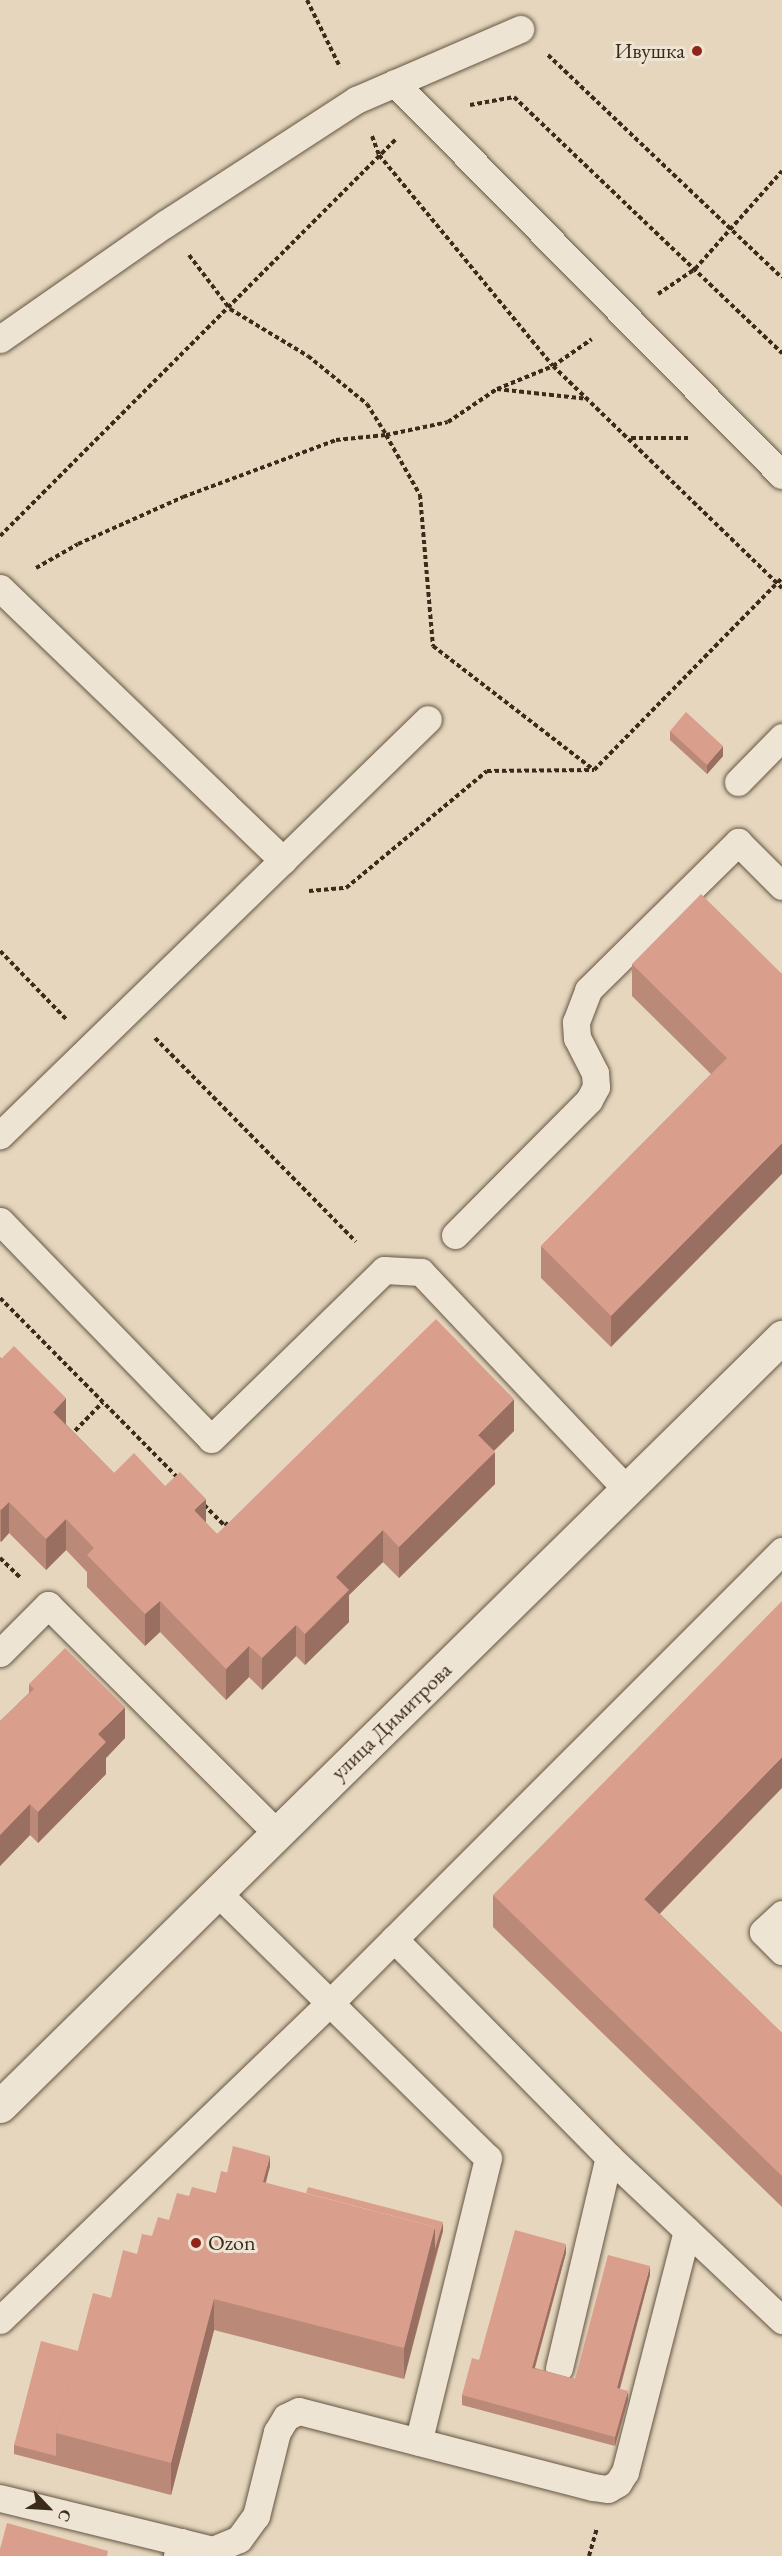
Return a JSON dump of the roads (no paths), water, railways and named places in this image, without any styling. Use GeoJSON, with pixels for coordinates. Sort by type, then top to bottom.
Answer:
{"type":"FeatureCollection","features":[{"type":"Feature","properties":{"kind":"street","name":"улица Димитрова"},"geometry":{"type":"LineString","coordinates":[[0,2106],[782,1337]]}},
{"type":"Feature","properties":{"kind":"lane"},"geometry":{"type":"LineString","coordinates":[[0,339],[165,224],[356,100],[520,29]]}},
{"type":"Feature","properties":{"kind":"lane"},"geometry":{"type":"LineString","coordinates":[[395,83],[782,475]]}},
{"type":"Feature","properties":{"kind":"lane"},"geometry":{"type":"LineString","coordinates":[[0,588],[282,860]]}},
{"type":"Feature","properties":{"kind":"lane"},"geometry":{"type":"LineString","coordinates":[[0,1135],[428,719]]}},
{"type":"Feature","properties":{"kind":"lane"},"geometry":{"type":"LineString","coordinates":[[738,782],[782,737]]}},
{"type":"Feature","properties":{"kind":"lane"},"geometry":{"type":"LineString","coordinates":[[455,1235],[589,1100],[596,1087],[595,1073],[577,1038],[576,1022],[588,990],[738,842],[782,886]]}},
{"type":"Feature","properties":{"kind":"lane"},"geometry":{"type":"LineString","coordinates":[[0,1221],[211,1439],[384,1270],[421,1272],[627,1490]]}},
{"type":"Feature","properties":{"kind":"lane"},"geometry":{"type":"LineString","coordinates":[[0,2320],[331,2002],[782,1551]]}},
{"type":"Feature","properties":{"kind":"lane"},"geometry":{"type":"LineString","coordinates":[[0,1653],[48,1605],[277,1833]]}},
{"type":"Feature","properties":{"kind":"lane"},"geometry":{"type":"LineString","coordinates":[[218,1893],[488,2158],[418,2442]]}},
{"type":"Feature","properties":{"kind":"lane"},"geometry":{"type":"LineString","coordinates":[[782,1914],[764,1932],[782,1951]]}},
{"type":"Feature","properties":{"kind":"lane"},"geometry":{"type":"LineString","coordinates":[[394,1939],[609,2157],[782,2320]]}},
{"type":"Feature","properties":{"kind":"lane"},"geometry":{"type":"LineString","coordinates":[[559,2368],[609,2157]]}},
{"type":"Feature","properties":{"kind":"lane"},"geometry":{"type":"LineString","coordinates":[[0,2498],[179,2549],[213,2550],[239,2539],[256,2516],[277,2432],[286,2417],[299,2411],[608,2489],[618,2483],[625,2472],[687,2231]]}},
{"type":"Feature","properties":{"kind":"place","name":"Ивушка"},"geometry":{"type":"Point","coordinates":[697,51]}},
{"type":"Feature","properties":{"kind":"place","name":"Ozon"},"geometry":{"type":"Point","coordinates":[196,2243]}}]}
